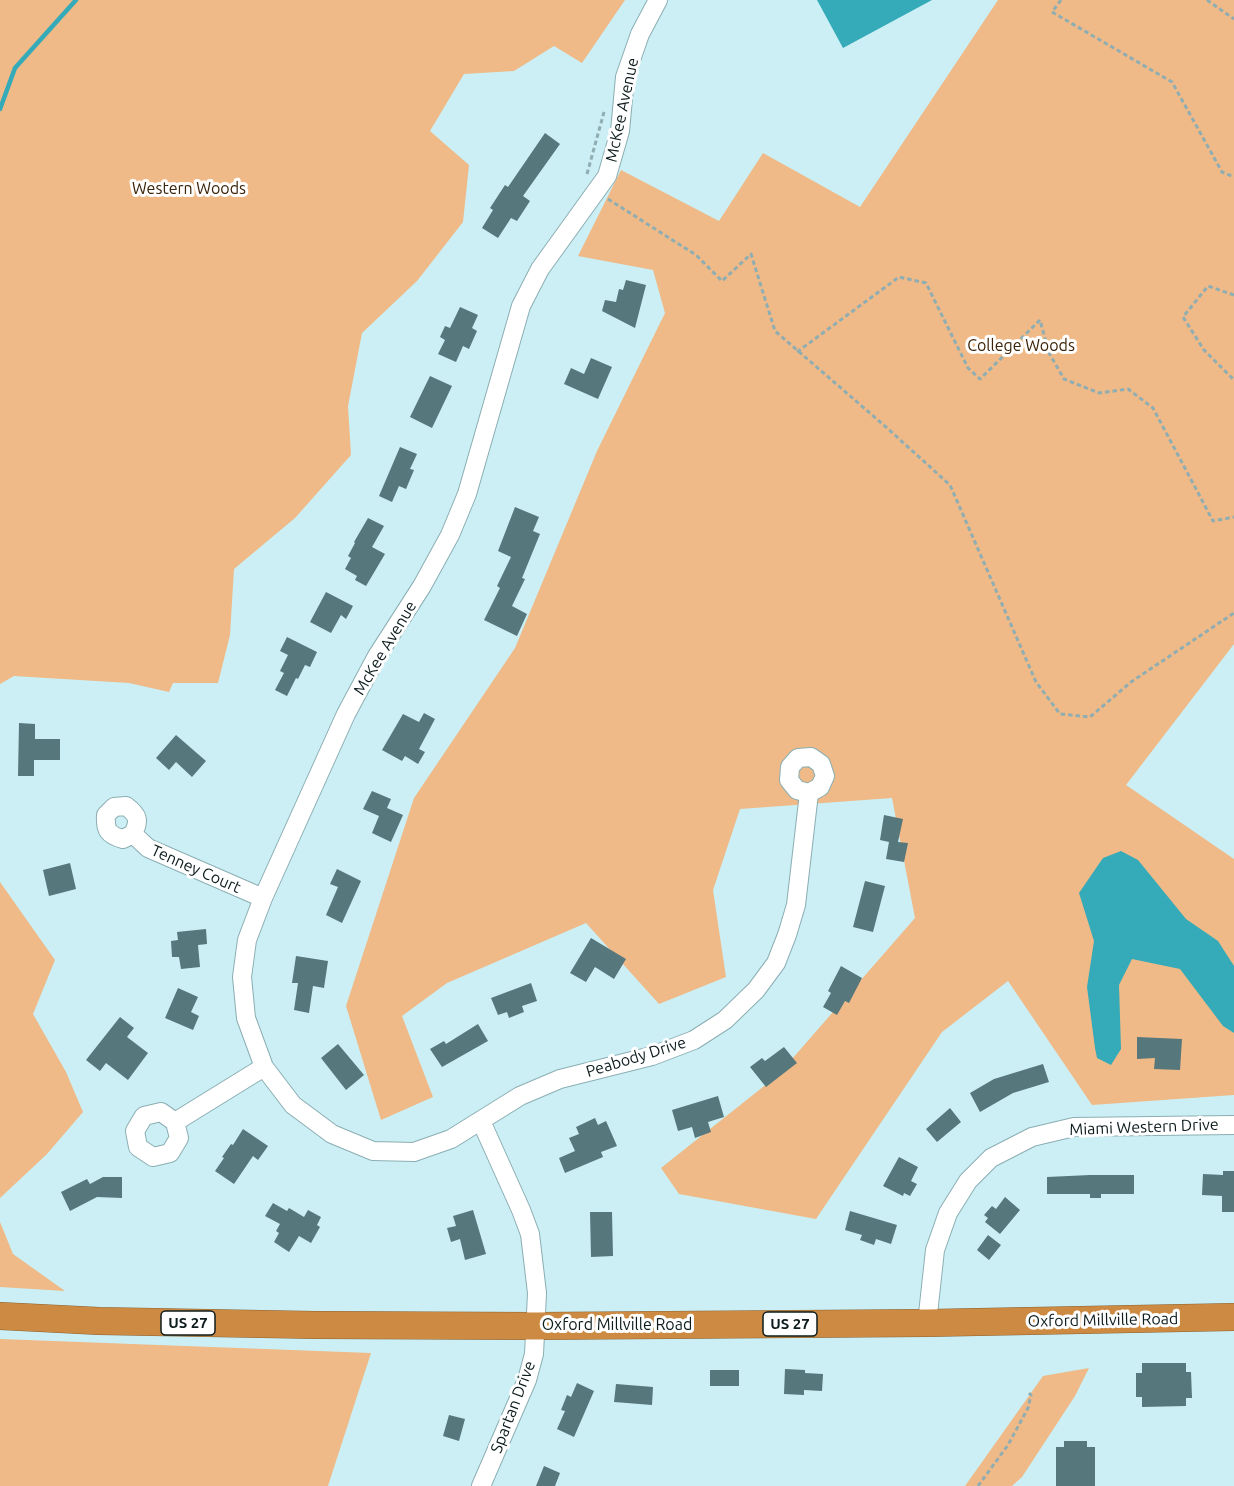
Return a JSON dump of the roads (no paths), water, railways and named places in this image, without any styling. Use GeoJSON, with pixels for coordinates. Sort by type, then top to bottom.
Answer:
{"type":"FeatureCollection","features":[{"type":"Feature","properties":{"kind":"highway","name":"Oxford Millville Road"},"geometry":{"type":"LineString","coordinates":[[0,1316],[99,1321],[304,1325],[536,1326],[927,1323],[1234,1317]]}},
{"type":"Feature","properties":{"kind":"street","name":"McKee Avenue"},"geometry":{"type":"LineString","coordinates":[[482,1121],[451,1139],[414,1152],[373,1151],[332,1134],[294,1106],[264,1067],[246,1018],[242,977],[247,940],[263,898],[346,714],[377,656],[422,586],[450,535],[467,494],[521,306],[540,269],[607,176],[620,131],[625,77],[640,34],[658,0]]}},
{"type":"Feature","properties":{"kind":"street","name":"Peabody Drive"},"geometry":{"type":"LineString","coordinates":[[482,1121],[520,1096],[560,1079],[652,1056],[694,1040],[724,1020],[756,990],[776,963],[796,905],[809,793]]}},
{"type":"Feature","properties":{"kind":"street","name":"Tenney Court"},"geometry":{"type":"LineString","coordinates":[[133,834],[147,848],[263,898]]}},
{"type":"Feature","properties":{"kind":"street"},"geometry":{"type":"LineString","coordinates":[[175,1122],[264,1067]]}},
{"type":"Feature","properties":{"kind":"street","name":"Spartan Drive"},"geometry":{"type":"LineString","coordinates":[[481,1486],[527,1380],[534,1354],[537,1293],[530,1234],[482,1121]]}},
{"type":"Feature","properties":{"kind":"street","name":"Miami Western Drive"},"geometry":{"type":"LineString","coordinates":[[927,1323],[935,1250],[948,1213],[968,1181],[991,1158],[1032,1137],[1074,1126],[1234,1125]]}},
{"type":"Feature","properties":{"kind":"water"},"geometry":{"type":"Polygon","coordinates":[[[817,0],[932,0],[843,48],[817,0]]]}},
{"type":"Feature","properties":{"kind":"water"},"geometry":{"type":"Polygon","coordinates":[[[1121,851],[1138,860],[1186,919],[1218,941],[1234,966],[1234,1033],[1223,1026],[1180,969],[1132,959],[1119,985],[1121,1049],[1111,1065],[1097,1058],[1095,1048],[1087,987],[1094,941],[1079,893],[1103,858],[1121,851]]]}},
{"type":"Feature","properties":{"kind":"waterway"},"geometry":{"type":"LineString","coordinates":[[0,109],[15,68],[76,0]]}},
{"type":"Feature","properties":{"kind":"park label","name":"Western Woods"},"geometry":{"type":"Point","coordinates":[189,189]}},
{"type":"Feature","properties":{"kind":"park label","name":"College Woods"},"geometry":{"type":"Point","coordinates":[1021,346]}}]}
